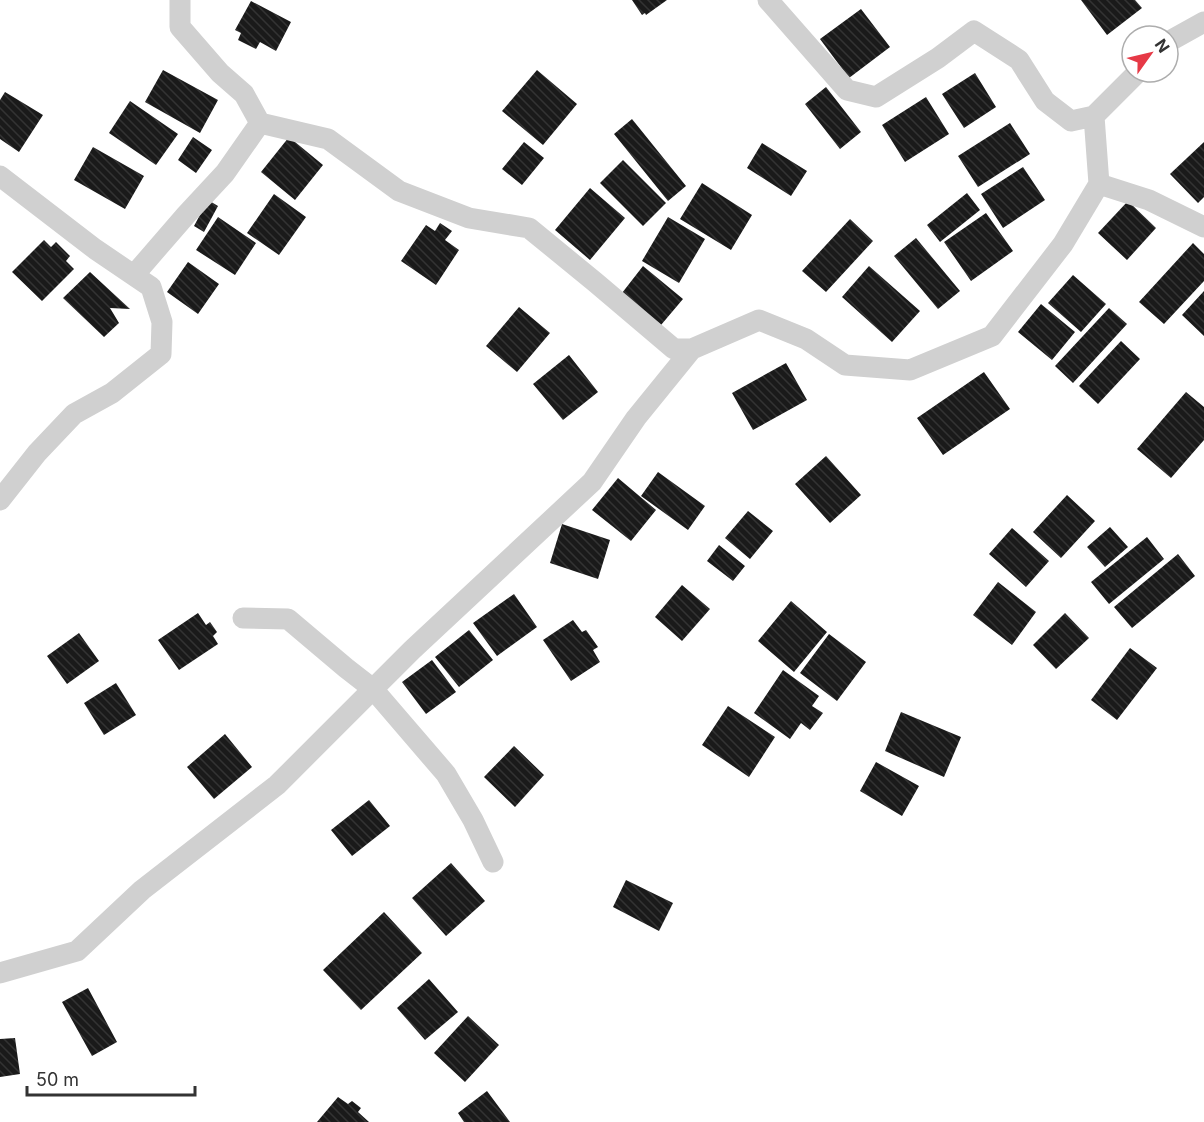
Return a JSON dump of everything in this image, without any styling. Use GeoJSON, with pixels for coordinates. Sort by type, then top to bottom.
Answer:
{"type":"FeatureCollection","features":[{"type":"Feature","properties":{"kind":"street"},"geometry":{"type":"LineString","coordinates":[[180,0],[180,27],[220,73],[244,94],[260,123],[328,139],[399,191],[469,218],[529,228],[674,349],[692,349],[759,320],[806,339],[845,365],[909,370],[992,336],[1063,244],[1099,184],[1094,116]]}},
{"type":"Feature","properties":{"kind":"street"},"geometry":{"type":"LineString","coordinates":[[768,0],[847,90],[876,97],[938,58],[974,31],[1019,60],[1045,101],[1071,121],[1094,116],[1126,84]]}},
{"type":"Feature","properties":{"kind":"street"},"geometry":{"type":"LineString","coordinates":[[1180,35],[1204,22]]}},
{"type":"Feature","properties":{"kind":"street"},"geometry":{"type":"LineString","coordinates":[[134,275],[225,173],[260,123]]}},
{"type":"Feature","properties":{"kind":"street"},"geometry":{"type":"LineString","coordinates":[[0,176],[95,249],[151,287],[162,322],[161,354],[112,393],[74,414],[37,453],[0,500]]}},
{"type":"Feature","properties":{"kind":"street"},"geometry":{"type":"LineString","coordinates":[[1099,184],[1149,200],[1204,227]]}},
{"type":"Feature","properties":{"kind":"street"},"geometry":{"type":"LineString","coordinates":[[0,973],[76,951],[142,890],[277,785],[412,650],[592,482],[636,418],[692,349]]}},
{"type":"Feature","properties":{"kind":"street"},"geometry":{"type":"LineString","coordinates":[[243,618],[288,618],[373,689],[446,774],[493,862]]}},
{"type":"Feature","properties":{"kind":"building"},"geometry":{"type":"Polygon","coordinates":[[[632,0],[667,0],[646,15],[645,13],[642,15],[632,0]]]}},
{"type":"Feature","properties":{"kind":"building"},"geometry":{"type":"Polygon","coordinates":[[[1081,0],[1135,0],[1142,8],[1107,35],[1081,0]]]}},
{"type":"Feature","properties":{"kind":"building"},"geometry":{"type":"Polygon","coordinates":[[[251,1],[291,22],[276,51],[260,42],[256,49],[238,40],[241,33],[235,30],[251,1]]]}},
{"type":"Feature","properties":{"kind":"building"},"geometry":{"type":"Polygon","coordinates":[[[861,9],[890,47],[849,78],[820,39],[861,9]]]}},
{"type":"Feature","properties":{"kind":"building"},"geometry":{"type":"Polygon","coordinates":[[[163,70],[218,100],[200,133],[145,102],[163,70]]]}},
{"type":"Feature","properties":{"kind":"building"},"geometry":{"type":"Polygon","coordinates":[[[537,70],[577,104],[543,145],[502,111],[537,70]]]}},
{"type":"Feature","properties":{"kind":"building"},"geometry":{"type":"Polygon","coordinates":[[[975,73],[996,107],[964,128],[942,94],[975,73]]]}},
{"type":"Feature","properties":{"kind":"building"},"geometry":{"type":"Polygon","coordinates":[[[826,87],[861,132],[840,149],[805,104],[826,87]]]}},
{"type":"Feature","properties":{"kind":"building"},"geometry":{"type":"Polygon","coordinates":[[[5,92],[43,115],[19,152],[0,139],[0,100],[5,92]]]}},
{"type":"Feature","properties":{"kind":"building"},"geometry":{"type":"Polygon","coordinates":[[[926,97],[949,134],[905,162],[882,125],[926,97]]]}},
{"type":"Feature","properties":{"kind":"building"},"geometry":{"type":"Polygon","coordinates":[[[130,101],[178,134],[156,165],[109,133],[130,101]]]}},
{"type":"Feature","properties":{"kind":"building"},"geometry":{"type":"Polygon","coordinates":[[[632,119],[686,186],[668,201],[614,134],[632,119]]]}},
{"type":"Feature","properties":{"kind":"building"},"geometry":{"type":"Polygon","coordinates":[[[1010,123],[1030,154],[978,187],[958,156],[1010,123]]]}},
{"type":"Feature","properties":{"kind":"building"},"geometry":{"type":"Polygon","coordinates":[[[193,137],[212,150],[196,173],[178,160],[193,137]]]}},
{"type":"Feature","properties":{"kind":"building"},"geometry":{"type":"Polygon","coordinates":[[[289,137],[323,165],[295,200],[261,172],[289,137]]]}},
{"type":"Feature","properties":{"kind":"building"},"geometry":{"type":"Polygon","coordinates":[[[524,142],[544,158],[522,185],[502,169],[524,142]]]}},
{"type":"Feature","properties":{"kind":"building"},"geometry":{"type":"Polygon","coordinates":[[[1204,142],[1204,197],[1198,203],[1170,174],[1204,142]]]}},
{"type":"Feature","properties":{"kind":"building"},"geometry":{"type":"Polygon","coordinates":[[[762,143],[807,171],[791,196],[747,168],[762,143]]]}},
{"type":"Feature","properties":{"kind":"building"},"geometry":{"type":"Polygon","coordinates":[[[93,147],[144,176],[125,209],[74,180],[93,147]]]}},
{"type":"Feature","properties":{"kind":"building"},"geometry":{"type":"Polygon","coordinates":[[[623,160],[666,203],[643,226],[600,183],[623,160]]]}},
{"type":"Feature","properties":{"kind":"building"},"geometry":{"type":"Polygon","coordinates":[[[1023,167],[1045,200],[1003,228],[981,194],[1023,167]]]}},
{"type":"Feature","properties":{"kind":"building"},"geometry":{"type":"Polygon","coordinates":[[[702,183],[752,215],[731,250],[680,219],[702,183]]]}},
{"type":"Feature","properties":{"kind":"building"},"geometry":{"type":"Polygon","coordinates":[[[590,188],[625,218],[590,260],[555,230],[590,188]]]}},
{"type":"Feature","properties":{"kind":"building"},"geometry":{"type":"Polygon","coordinates":[[[967,193],[980,210],[940,242],[927,225],[967,193]]]}},
{"type":"Feature","properties":{"kind":"building"},"geometry":{"type":"Polygon","coordinates":[[[274,194],[306,217],[279,255],[247,233],[274,194]]]}},
{"type":"Feature","properties":{"kind":"building"},"geometry":{"type":"Polygon","coordinates":[[[208,200],[218,206],[204,232],[194,226],[208,200]]]}},
{"type":"Feature","properties":{"kind":"building"},"geometry":{"type":"Polygon","coordinates":[[[1128,201],[1156,228],[1127,260],[1098,233],[1128,201]]]}},
{"type":"Feature","properties":{"kind":"building"},"geometry":{"type":"Polygon","coordinates":[[[986,213],[1013,251],[971,281],[944,242],[986,213]]]}},
{"type":"Feature","properties":{"kind":"building"},"geometry":{"type":"Polygon","coordinates":[[[218,217],[256,243],[235,275],[196,250],[218,217]]]}},
{"type":"Feature","properties":{"kind":"building"},"geometry":{"type":"Polygon","coordinates":[[[668,217],[705,239],[679,283],[642,261],[668,217]]]}},
{"type":"Feature","properties":{"kind":"building"},"geometry":{"type":"Polygon","coordinates":[[[850,219],[873,241],[826,292],[802,271],[850,219]]]}},
{"type":"Feature","properties":{"kind":"building"},"geometry":{"type":"Polygon","coordinates":[[[440,223],[452,231],[445,240],[459,250],[436,285],[401,261],[426,225],[435,231],[440,223]]]}},
{"type":"Feature","properties":{"kind":"building"},"geometry":{"type":"Polygon","coordinates":[[[916,238],[960,291],[938,309],[894,256],[916,238]]]}},
{"type":"Feature","properties":{"kind":"building"},"geometry":{"type":"Polygon","coordinates":[[[44,240],[51,247],[56,242],[70,256],[66,261],[74,269],[42,301],[12,272],[44,240]]]}},
{"type":"Feature","properties":{"kind":"building"},"geometry":{"type":"Polygon","coordinates":[[[1193,243],[1204,254],[1204,281],[1164,324],[1139,302],[1193,243]]]}},
{"type":"Feature","properties":{"kind":"building"},"geometry":{"type":"Polygon","coordinates":[[[188,262],[219,284],[198,314],[167,292],[188,262]]]}},
{"type":"Feature","properties":{"kind":"building"},"geometry":{"type":"Polygon","coordinates":[[[643,266],[683,299],[661,325],[622,293],[643,266]]]}},
{"type":"Feature","properties":{"kind":"building"},"geometry":{"type":"Polygon","coordinates":[[[869,266],[920,311],[892,342],[842,297],[869,266]]]}},
{"type":"Feature","properties":{"kind":"building"},"geometry":{"type":"Polygon","coordinates":[[[90,272],[130,309],[110,308],[119,323],[104,337],[63,298],[90,272]]]}},
{"type":"Feature","properties":{"kind":"building"},"geometry":{"type":"Polygon","coordinates":[[[1073,275],[1106,304],[1081,332],[1048,303],[1073,275]]]}},
{"type":"Feature","properties":{"kind":"building"},"geometry":{"type":"Polygon","coordinates":[[[1204,291],[1204,336],[1182,315],[1204,291]]]}},
{"type":"Feature","properties":{"kind":"building"},"geometry":{"type":"Polygon","coordinates":[[[1041,304],[1075,332],[1052,360],[1018,332],[1041,304]]]}},
{"type":"Feature","properties":{"kind":"building"},"geometry":{"type":"Polygon","coordinates":[[[519,307],[550,333],[517,372],[486,346],[519,307]]]}},
{"type":"Feature","properties":{"kind":"building"},"geometry":{"type":"Polygon","coordinates":[[[1109,308],[1127,324],[1073,383],[1055,366],[1109,308]]]}},
{"type":"Feature","properties":{"kind":"building"},"geometry":{"type":"Polygon","coordinates":[[[1121,341],[1140,359],[1098,404],[1079,386],[1121,341]]]}},
{"type":"Feature","properties":{"kind":"building"},"geometry":{"type":"Polygon","coordinates":[[[569,355],[598,392],[563,420],[533,384],[569,355]]]}},
{"type":"Feature","properties":{"kind":"building"},"geometry":{"type":"Polygon","coordinates":[[[786,363],[807,400],[753,430],[732,393],[786,363]]]}},
{"type":"Feature","properties":{"kind":"building"},"geometry":{"type":"Polygon","coordinates":[[[984,372],[1010,409],[943,455],[917,418],[984,372]]]}},
{"type":"Feature","properties":{"kind":"building"},"geometry":{"type":"Polygon","coordinates":[[[1186,392],[1204,407],[1204,440],[1171,478],[1137,449],[1186,392]]]}},
{"type":"Feature","properties":{"kind":"building"},"geometry":{"type":"Polygon","coordinates":[[[826,456],[861,495],[830,523],[795,484],[826,456]]]}},
{"type":"Feature","properties":{"kind":"building"},"geometry":{"type":"Polygon","coordinates":[[[658,472],[705,506],[688,530],[641,496],[658,472]]]}},
{"type":"Feature","properties":{"kind":"building"},"geometry":{"type":"Polygon","coordinates":[[[618,478],[656,510],[631,541],[592,510],[618,478]]]}},
{"type":"Feature","properties":{"kind":"building"},"geometry":{"type":"Polygon","coordinates":[[[1067,495],[1095,521],[1061,558],[1033,532],[1067,495]]]}},
{"type":"Feature","properties":{"kind":"building"},"geometry":{"type":"Polygon","coordinates":[[[748,511],[773,531],[750,559],[725,538],[748,511]]]}},
{"type":"Feature","properties":{"kind":"building"},"geometry":{"type":"Polygon","coordinates":[[[562,524],[610,540],[598,579],[550,563],[562,524]]]}},
{"type":"Feature","properties":{"kind":"building"},"geometry":{"type":"Polygon","coordinates":[[[1110,527],[1128,547],[1105,567],[1087,547],[1110,527]]]}},
{"type":"Feature","properties":{"kind":"building"},"geometry":{"type":"Polygon","coordinates":[[[1012,528],[1049,561],[1026,587],[989,554],[1012,528]]]}},
{"type":"Feature","properties":{"kind":"building"},"geometry":{"type":"Polygon","coordinates":[[[1147,537],[1164,559],[1109,604],[1091,582],[1147,537]]]}},
{"type":"Feature","properties":{"kind":"building"},"geometry":{"type":"Polygon","coordinates":[[[719,545],[745,566],[733,581],[707,561],[719,545]]]}},
{"type":"Feature","properties":{"kind":"building"},"geometry":{"type":"Polygon","coordinates":[[[1178,554],[1195,576],[1132,628],[1114,607],[1178,554]]]}},
{"type":"Feature","properties":{"kind":"building"},"geometry":{"type":"Polygon","coordinates":[[[998,582],[1036,612],[1012,645],[973,615],[998,582]]]}},
{"type":"Feature","properties":{"kind":"building"},"geometry":{"type":"Polygon","coordinates":[[[682,585],[710,609],[682,641],[655,617],[682,585]]]}},
{"type":"Feature","properties":{"kind":"building"},"geometry":{"type":"Polygon","coordinates":[[[514,594],[537,627],[497,656],[473,623],[514,594]]]}},
{"type":"Feature","properties":{"kind":"building"},"geometry":{"type":"Polygon","coordinates":[[[791,601],[827,632],[794,672],[758,641],[791,601]]]}},
{"type":"Feature","properties":{"kind":"building"},"geometry":{"type":"Polygon","coordinates":[[[198,613],[206,625],[210,622],[217,632],[213,636],[218,644],[179,670],[158,640],[198,613]]]}},
{"type":"Feature","properties":{"kind":"building"},"geometry":{"type":"Polygon","coordinates":[[[1065,613],[1089,638],[1056,669],[1033,645],[1065,613]]]}},
{"type":"Feature","properties":{"kind":"building"},"geometry":{"type":"Polygon","coordinates":[[[573,620],[582,632],[586,630],[598,647],[593,650],[600,662],[571,681],[543,640],[573,620]]]}},
{"type":"Feature","properties":{"kind":"building"},"geometry":{"type":"Polygon","coordinates":[[[469,630],[493,660],[459,687],[435,657],[469,630]]]}},
{"type":"Feature","properties":{"kind":"building"},"geometry":{"type":"Polygon","coordinates":[[[79,633],[99,661],[67,684],[47,656],[79,633]]]}},
{"type":"Feature","properties":{"kind":"building"},"geometry":{"type":"Polygon","coordinates":[[[829,634],[866,662],[837,701],[800,673],[829,634]]]}},
{"type":"Feature","properties":{"kind":"building"},"geometry":{"type":"Polygon","coordinates":[[[1130,648],[1157,668],[1117,720],[1091,700],[1130,648]]]}},
{"type":"Feature","properties":{"kind":"building"},"geometry":{"type":"Polygon","coordinates":[[[432,660],[456,692],[426,714],[402,682],[432,660]]]}},
{"type":"Feature","properties":{"kind":"building"},"geometry":{"type":"Polygon","coordinates":[[[783,670],[819,696],[812,706],[823,713],[810,730],[801,723],[790,739],[754,713],[783,670]]]}},
{"type":"Feature","properties":{"kind":"building"},"geometry":{"type":"Polygon","coordinates":[[[116,683],[136,715],[104,735],[84,703],[116,683]]]}},
{"type":"Feature","properties":{"kind":"building"},"geometry":{"type":"Polygon","coordinates":[[[728,706],[775,737],[749,777],[702,745],[728,706]]]}},
{"type":"Feature","properties":{"kind":"building"},"geometry":{"type":"Polygon","coordinates":[[[901,712],[961,737],[944,777],[885,751],[901,712]]]}},
{"type":"Feature","properties":{"kind":"building"},"geometry":{"type":"Polygon","coordinates":[[[225,734],[252,767],[214,799],[187,767],[225,734]]]}},
{"type":"Feature","properties":{"kind":"building"},"geometry":{"type":"Polygon","coordinates":[[[514,746],[544,775],[515,807],[484,777],[514,746]]]}},
{"type":"Feature","properties":{"kind":"building"},"geometry":{"type":"Polygon","coordinates":[[[876,762],[919,786],[902,816],[860,791],[876,762]]]}},
{"type":"Feature","properties":{"kind":"building"},"geometry":{"type":"Polygon","coordinates":[[[369,800],[390,826],[352,856],[331,830],[369,800]]]}},
{"type":"Feature","properties":{"kind":"building"},"geometry":{"type":"Polygon","coordinates":[[[451,863],[485,901],[446,936],[412,898],[451,863]]]}},
{"type":"Feature","properties":{"kind":"building"},"geometry":{"type":"Polygon","coordinates":[[[626,880],[673,903],[659,931],[613,907],[626,880]]]}},
{"type":"Feature","properties":{"kind":"building"},"geometry":{"type":"Polygon","coordinates":[[[384,912],[422,953],[361,1010],[323,970],[384,912]]]}},
{"type":"Feature","properties":{"kind":"building"},"geometry":{"type":"Polygon","coordinates":[[[429,979],[458,1012],[425,1040],[397,1008],[429,979]]]}},
{"type":"Feature","properties":{"kind":"building"},"geometry":{"type":"Polygon","coordinates":[[[88,988],[117,1042],[92,1056],[62,1002],[88,988]]]}},
{"type":"Feature","properties":{"kind":"building"},"geometry":{"type":"Polygon","coordinates":[[[468,1016],[499,1045],[465,1082],[434,1053],[468,1016]]]}},
{"type":"Feature","properties":{"kind":"building"},"geometry":{"type":"Polygon","coordinates":[[[15,1038],[20,1074],[0,1077],[0,1039],[15,1038]]]}},
{"type":"Feature","properties":{"kind":"building"},"geometry":{"type":"Polygon","coordinates":[[[487,1091],[510,1122],[464,1122],[458,1113],[487,1091]]]}},
{"type":"Feature","properties":{"kind":"building"},"geometry":{"type":"Polygon","coordinates":[[[338,1097],[348,1104],[352,1101],[361,1108],[358,1112],[369,1122],[317,1122],[338,1097]]]}}]}
